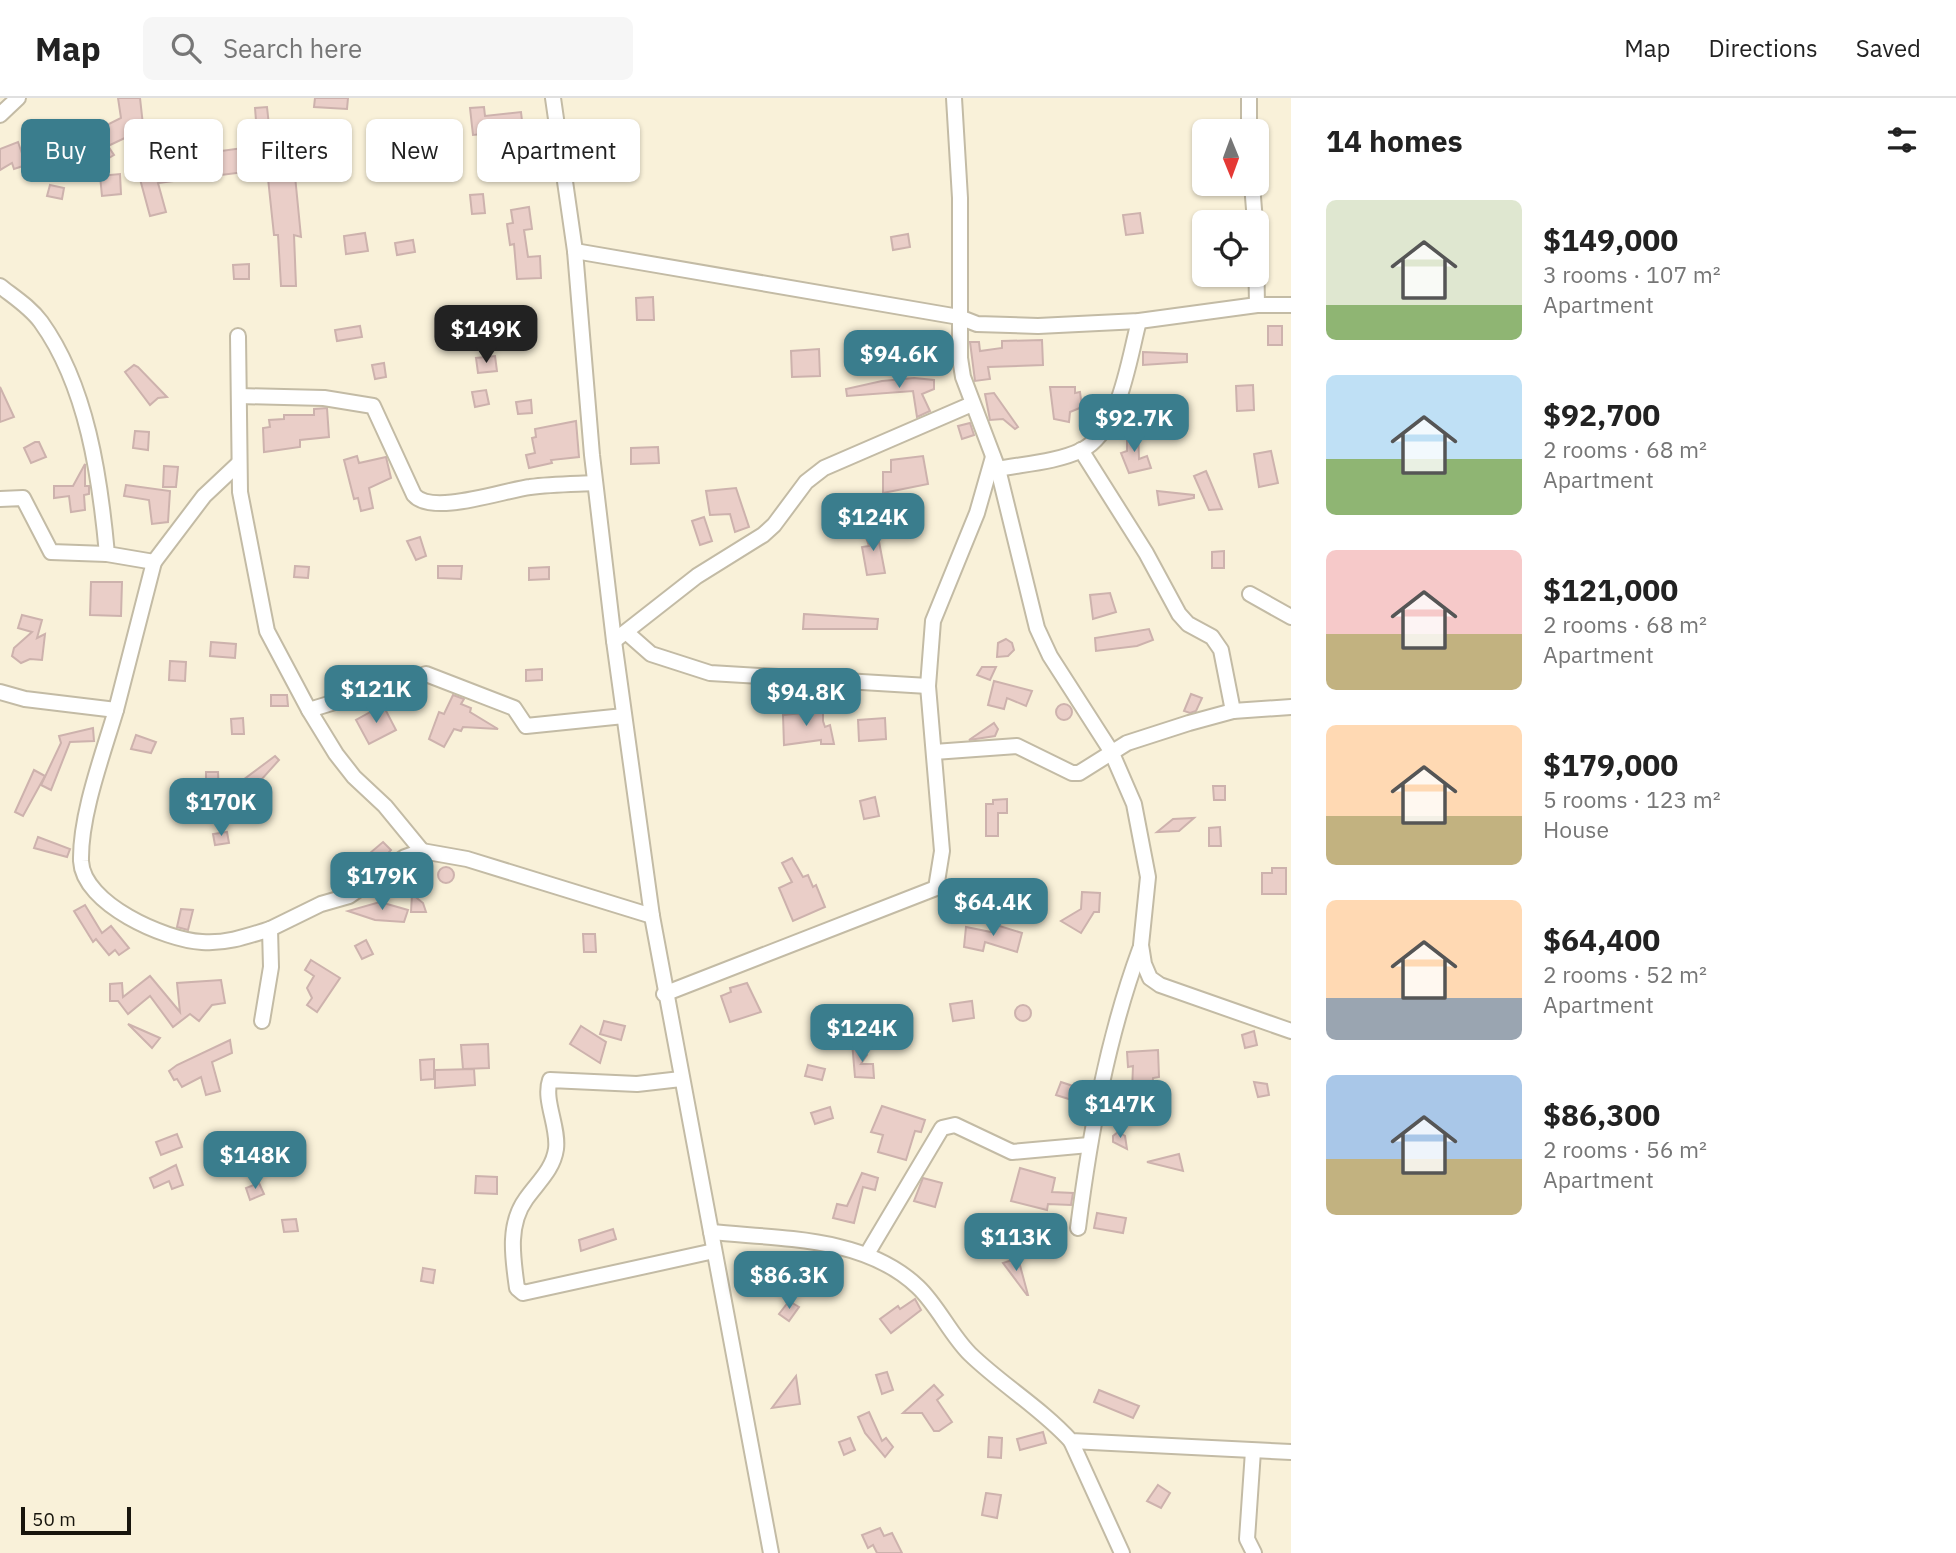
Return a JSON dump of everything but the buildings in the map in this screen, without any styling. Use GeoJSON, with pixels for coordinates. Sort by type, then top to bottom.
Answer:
{"type":"FeatureCollection","features":[{"type":"Feature","properties":{"kind":"street"},"geometry":{"type":"LineString","coordinates":[[0,116],[18,98]]}},
{"type":"Feature","properties":{"kind":"street"},"geometry":{"type":"LineString","coordinates":[[553,98],[575,251],[595,483],[620,637],[624,716],[652,916],[664,994],[771,1553]]}},
{"type":"Feature","properties":{"kind":"street"},"geometry":{"type":"LineString","coordinates":[[954,98],[960,198],[959,317],[963,377],[995,463],[1037,628],[1050,656],[1111,751],[1134,804],[1149,877],[1142,945],[1144,964],[1150,978],[1160,985],[1291,1031]]}},
{"type":"Feature","properties":{"kind":"street"},"geometry":{"type":"LineString","coordinates":[[1249,98],[1250,119]]}},
{"type":"Feature","properties":{"kind":"street"},"geometry":{"type":"LineString","coordinates":[[575,251],[959,317],[977,324],[1024,326],[1139,321],[1258,304],[1291,305]]}},
{"type":"Feature","properties":{"kind":"street"},"geometry":{"type":"LineString","coordinates":[[0,286],[41,323],[65,368],[95,457],[107,554]]}},
{"type":"Feature","properties":{"kind":"street"},"geometry":{"type":"LineString","coordinates":[[1257,287],[1258,304]]}},
{"type":"Feature","properties":{"kind":"street"},"geometry":{"type":"LineString","coordinates":[[995,463],[1081,450],[1101,434],[1115,409],[1139,321]]}},
{"type":"Feature","properties":{"kind":"street"},"geometry":{"type":"LineString","coordinates":[[238,336],[238,464],[246,532],[267,631],[309,710],[354,777],[385,806],[422,851]]}},
{"type":"Feature","properties":{"kind":"street"},"geometry":{"type":"LineString","coordinates":[[239,397],[324,398],[373,406],[414,495],[426,502],[477,499],[531,487],[595,483]]}},
{"type":"Feature","properties":{"kind":"street"},"geometry":{"type":"LineString","coordinates":[[620,637],[697,576],[774,526],[806,482],[824,468],[972,404]]}},
{"type":"Feature","properties":{"kind":"street"},"geometry":{"type":"LineString","coordinates":[[1081,450],[1146,553],[1179,614],[1188,624],[1212,637],[1221,650],[1233,711]]}},
{"type":"Feature","properties":{"kind":"street"},"geometry":{"type":"LineString","coordinates":[[664,994],[936,888],[942,851],[928,685],[933,621],[995,463]]}},
{"type":"Feature","properties":{"kind":"street"},"geometry":{"type":"LineString","coordinates":[[238,464],[204,496],[154,562],[90,799],[81,861],[85,877],[111,905],[167,936],[202,942],[228,941],[270,929],[321,904],[349,896],[405,857],[422,851],[467,859],[652,916]]}},
{"type":"Feature","properties":{"kind":"street"},"geometry":{"type":"LineString","coordinates":[[0,499],[23,498],[51,551],[107,554],[154,562]]}},
{"type":"Feature","properties":{"kind":"street"},"geometry":{"type":"LineString","coordinates":[[1250,594],[1291,617]]}},
{"type":"Feature","properties":{"kind":"street"},"geometry":{"type":"LineString","coordinates":[[620,637],[651,654],[710,673],[928,685]]}},
{"type":"Feature","properties":{"kind":"street"},"geometry":{"type":"LineString","coordinates":[[309,710],[426,674],[514,708],[526,726],[624,716]]}},
{"type":"Feature","properties":{"kind":"street"},"geometry":{"type":"LineString","coordinates":[[0,692],[116,710]]}},
{"type":"Feature","properties":{"kind":"street"},"geometry":{"type":"LineString","coordinates":[[934,751],[1017,746],[1072,773],[1087,769],[1111,751],[1233,711],[1291,707]]}},
{"type":"Feature","properties":{"kind":"street"},"geometry":{"type":"LineString","coordinates":[[262,1021],[271,967],[270,929]]}},
{"type":"Feature","properties":{"kind":"street"},"geometry":{"type":"LineString","coordinates":[[1078,1228],[1089,1145],[1121,1003],[1142,945]]}},
{"type":"Feature","properties":{"kind":"street"},"geometry":{"type":"LineString","coordinates":[[681,1079],[637,1084],[550,1080],[556,1149],[551,1167],[523,1202],[518,1216],[512,1256],[517,1288],[523,1293],[714,1251]]}},
{"type":"Feature","properties":{"kind":"street"},"geometry":{"type":"LineString","coordinates":[[867,1254],[942,1128],[955,1125],[1012,1152],[1089,1145]]}},
{"type":"Feature","properties":{"kind":"street"},"geometry":{"type":"LineString","coordinates":[[711,1232],[833,1246],[867,1254],[897,1270],[919,1288],[968,1352],[1055,1423],[1071,1441],[1122,1553]]}},
{"type":"Feature","properties":{"kind":"street"},"geometry":{"type":"LineString","coordinates":[[1071,1441],[1291,1452]]}},
{"type":"Feature","properties":{"kind":"street"},"geometry":{"type":"LineString","coordinates":[[1253,1451],[1247,1539],[1254,1553]]}}]}
